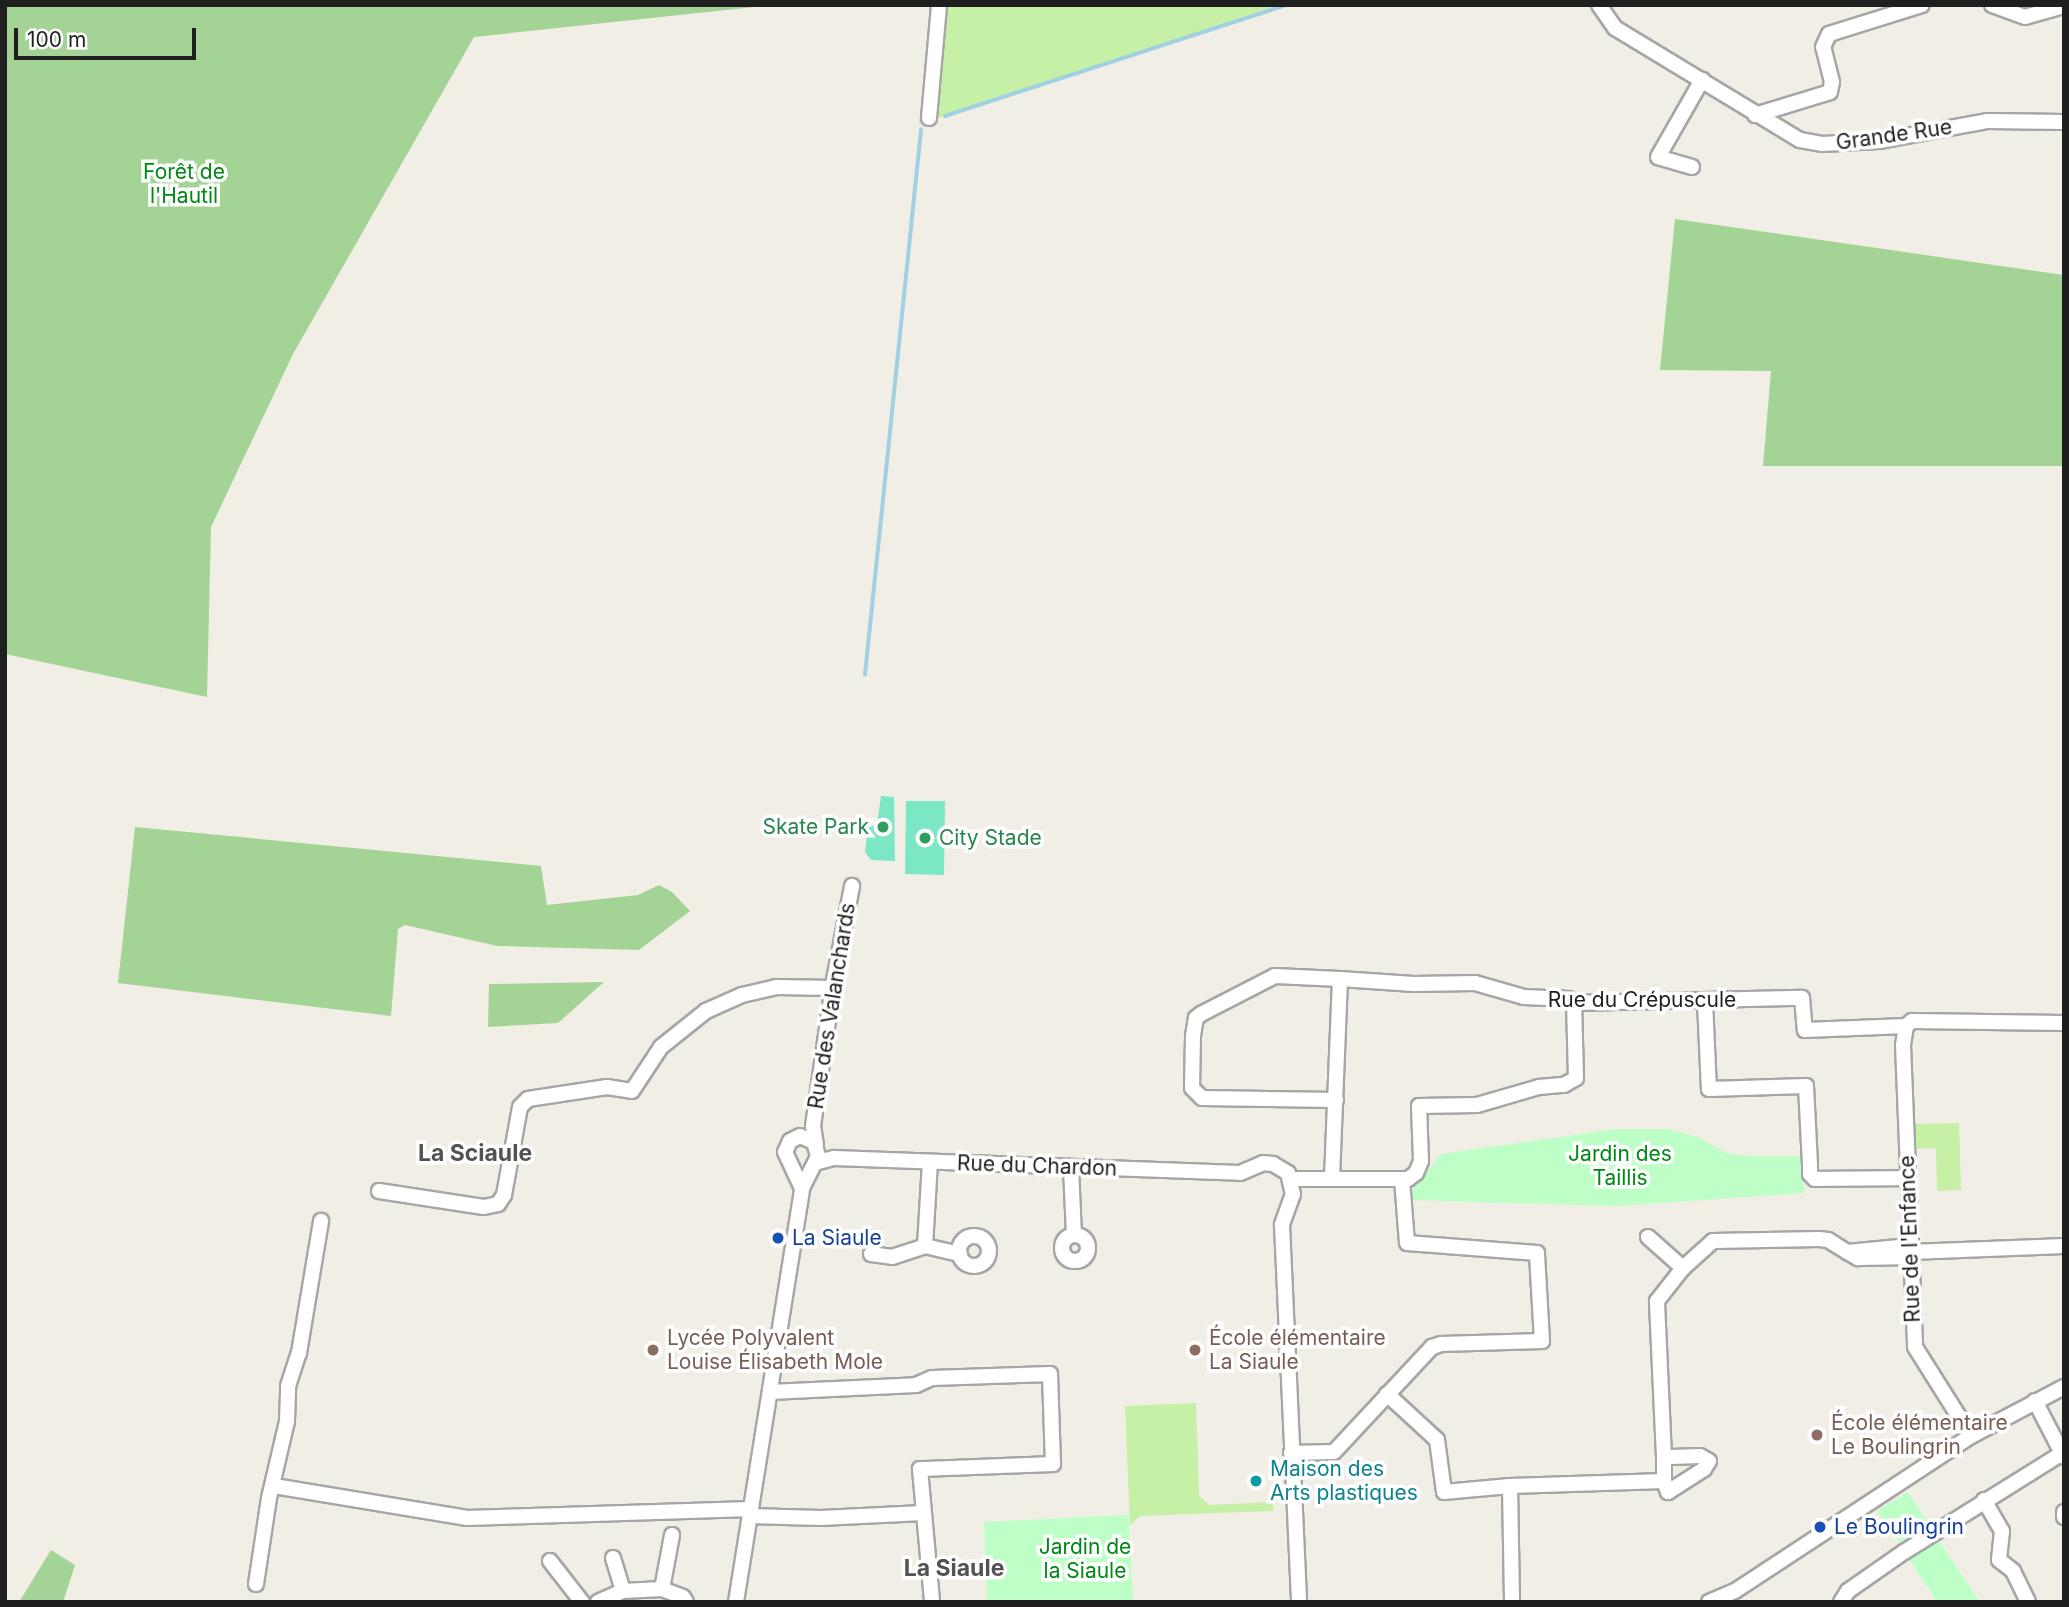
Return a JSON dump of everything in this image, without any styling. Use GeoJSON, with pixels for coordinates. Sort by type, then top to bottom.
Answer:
{"type":"FeatureCollection","features":[{"type":"Feature","properties":{"kind":"street"},"geometry":{"type":"LineString","coordinates":[[929,118],[939,5]]}},
{"type":"Feature","properties":{"kind":"street","name":"Grande Rue"},"geometry":{"type":"LineString","coordinates":[[1599,5],[1615,28],[1755,115],[1800,139],[1822,144],[1879,141],[1988,121],[2064,122]]}},
{"type":"Feature","properties":{"kind":"street"},"geometry":{"type":"LineString","coordinates":[[1755,115],[1830,92],[1832,82],[1823,47],[1829,34],[1922,5]]}},
{"type":"Feature","properties":{"kind":"street"},"geometry":{"type":"LineString","coordinates":[[1992,5],[2025,17],[2064,6]]}},
{"type":"Feature","properties":{"kind":"street"},"geometry":{"type":"LineString","coordinates":[[1692,167],[1658,157],[1702,80]]}},
{"type":"Feature","properties":{"kind":"street","name":"Rue des Valanchards"},"geometry":{"type":"LineString","coordinates":[[815,1155],[808,1131],[852,886]]}},
{"type":"Feature","properties":{"kind":"street","name":"Rue du Crépuscule"},"geometry":{"type":"LineString","coordinates":[[1336,1100],[1202,1098],[1192,1088],[1196,1018],[1275,976],[1414,984],[1475,983],[1524,997],[1569,999],[1574,1003],[1802,998],[1805,1030],[1906,1026]]}},
{"type":"Feature","properties":{"kind":"street"},"geometry":{"type":"LineString","coordinates":[[1332,1178],[1340,979]]}},
{"type":"Feature","properties":{"kind":"street"},"geometry":{"type":"LineString","coordinates":[[379,1191],[485,1207],[498,1204],[504,1195],[520,1107],[528,1099],[607,1087],[632,1091],[662,1047],[706,1011],[742,995],[776,986],[833,988]]}},
{"type":"Feature","properties":{"kind":"street"},"geometry":{"type":"LineString","coordinates":[[1705,1002],[1709,1089],[1806,1086],[1810,1174],[1815,1179],[1907,1178]]}},
{"type":"Feature","properties":{"kind":"street"},"geometry":{"type":"LineString","coordinates":[[1299,1602],[1282,1225],[1293,1194],[1292,1179],[1402,1180],[1413,1177],[1421,1161],[1419,1106],[1477,1105],[1539,1087],[1564,1085],[1576,1078],[1574,1003]]}},
{"type":"Feature","properties":{"kind":"street"},"geometry":{"type":"LineString","coordinates":[[1906,1026],[1912,1021],[2064,1023]]}},
{"type":"Feature","properties":{"kind":"street","name":"Rue de l'Enfance"},"geometry":{"type":"LineString","coordinates":[[1906,1026],[1903,1037],[1915,1347],[1971,1436]]}},
{"type":"Feature","properties":{"kind":"street"},"geometry":{"type":"LineString","coordinates":[[802,1188],[787,1159],[786,1148],[793,1139],[808,1131]]}},
{"type":"Feature","properties":{"kind":"street"},"geometry":{"type":"LineString","coordinates":[[736,1602],[802,1188],[815,1155]]}},
{"type":"Feature","properties":{"kind":"street","name":"Rue du Chardon"},"geometry":{"type":"LineString","coordinates":[[791,1165],[802,1169],[815,1155],[930,1163],[1240,1173],[1263,1163],[1281,1167],[1292,1179]]}},
{"type":"Feature","properties":{"kind":"street"},"geometry":{"type":"LineString","coordinates":[[925,1246],[930,1163]]}},
{"type":"Feature","properties":{"kind":"street"},"geometry":{"type":"LineString","coordinates":[[1071,1167],[1074,1235]]}},
{"type":"Feature","properties":{"kind":"street"},"geometry":{"type":"LineString","coordinates":[[1291,1453],[1334,1452],[1432,1347],[1441,1344],[1542,1341],[1539,1257],[1536,1253],[1406,1243],[1402,1180]]}},
{"type":"Feature","properties":{"kind":"street"},"geometry":{"type":"LineString","coordinates":[[256,1584],[269,1498],[274,1486],[287,1421],[288,1386],[299,1353],[321,1221]]}},
{"type":"Feature","properties":{"kind":"street"},"geometry":{"type":"LineString","coordinates":[[1648,1237],[1683,1268]]}},
{"type":"Feature","properties":{"kind":"street"},"geometry":{"type":"LineString","coordinates":[[1664,1458],[1700,1456],[1709,1461],[1704,1469],[1668,1492],[1664,1482],[1657,1301],[1706,1244],[1713,1241],[1819,1239],[1828,1240],[1847,1252],[2064,1246]]}},
{"type":"Feature","properties":{"kind":"street"},"geometry":{"type":"LineString","coordinates":[[871,1254],[892,1256],[925,1246],[947,1254],[960,1254]]}},
{"type":"Feature","properties":{"kind":"street"},"geometry":{"type":"LineString","coordinates":[[770,1392],[916,1385],[932,1378],[1051,1374],[1053,1464],[920,1469],[932,1602]]}},
{"type":"Feature","properties":{"kind":"street"},"geometry":{"type":"LineString","coordinates":[[1722,1599],[1971,1436],[2064,1387]]}},
{"type":"Feature","properties":{"kind":"street"},"geometry":{"type":"LineString","coordinates":[[1387,1394],[1437,1440],[1444,1492],[1510,1486],[1664,1482]]}},
{"type":"Feature","properties":{"kind":"street"},"geometry":{"type":"LineString","coordinates":[[1840,1602],[1848,1591],[1984,1500],[2063,1454],[2035,1401]]}},
{"type":"Feature","properties":{"kind":"street"},"geometry":{"type":"LineString","coordinates":[[274,1486],[467,1518],[751,1513],[821,1518],[923,1513]]}},
{"type":"Feature","properties":{"kind":"street"},"geometry":{"type":"LineString","coordinates":[[1510,1486],[1512,1602]]}},
{"type":"Feature","properties":{"kind":"street"},"geometry":{"type":"LineString","coordinates":[[1984,1500],[2002,1531],[1999,1560],[2013,1571],[2028,1602]]}},
{"type":"Feature","properties":{"kind":"street"},"geometry":{"type":"LineString","coordinates":[[662,1589],[672,1535]]}},
{"type":"Feature","properties":{"kind":"street"},"geometry":{"type":"LineString","coordinates":[[614,1558],[623,1591]]}},
{"type":"Feature","properties":{"kind":"street"},"geometry":{"type":"LineString","coordinates":[[550,1561],[582,1602]]}},
{"type":"Feature","properties":{"kind":"street"},"geometry":{"type":"LineString","coordinates":[[598,1602],[623,1591],[662,1589],[683,1597],[686,1602]]}},
{"type":"Feature","properties":{"kind":"green space","name":"Forêt de l'Hautil"},"geometry":{"type":"Polygon","coordinates":[[[5,5],[774,5],[474,37],[293,354],[211,527],[207,697],[5,654],[5,5]]]}},
{"type":"Feature","properties":{"kind":"green space"},"geometry":{"type":"Polygon","coordinates":[[[936,5],[1279,5],[919,124],[936,5]]]}},
{"type":"Feature","properties":{"kind":"green space"},"geometry":{"type":"Polygon","coordinates":[[[1675,219],[2064,275],[2064,466],[1763,466],[1771,371],[1660,370],[1675,219]]]}},
{"type":"Feature","properties":{"kind":"green space","name":"Skate Park"},"geometry":{"type":"Polygon","coordinates":[[[881,796],[894,797],[895,861],[871,860],[865,852],[868,828],[877,824],[881,796]]]}},
{"type":"Feature","properties":{"kind":"green space","name":"City Stade"},"geometry":{"type":"Polygon","coordinates":[[[906,801],[945,801],[944,875],[905,874],[906,801]]]}},
{"type":"Feature","properties":{"kind":"green space"},"geometry":{"type":"Polygon","coordinates":[[[135,827],[541,866],[547,905],[638,895],[659,885],[672,892],[690,911],[639,950],[497,946],[405,925],[398,929],[391,1016],[118,983],[135,827]]]}},
{"type":"Feature","properties":{"kind":"green space"},"geometry":{"type":"Polygon","coordinates":[[[604,982],[558,1023],[488,1027],[489,984],[604,982]]]}},
{"type":"Feature","properties":{"kind":"green space"},"geometry":{"type":"Polygon","coordinates":[[[1959,1123],[1961,1190],[1937,1191],[1936,1148],[1914,1149],[1913,1124],[1959,1123]]]}},
{"type":"Feature","properties":{"kind":"green space","name":"Jardin des Taillis"},"geometry":{"type":"Polygon","coordinates":[[[1616,1129],[1669,1129],[1698,1137],[1726,1153],[1747,1156],[1802,1156],[1804,1193],[1615,1206],[1410,1200],[1412,1191],[1441,1154],[1616,1129]]]}},
{"type":"Feature","properties":{"kind":"green space"},"geometry":{"type":"Polygon","coordinates":[[[1196,1403],[1199,1496],[1209,1505],[1273,1502],[1273,1511],[1140,1516],[1130,1525],[1125,1406],[1196,1403]]]}},
{"type":"Feature","properties":{"kind":"green space"},"geometry":{"type":"Polygon","coordinates":[[[1908,1492],[1932,1530],[1904,1549],[1877,1511],[1908,1492]]]}},
{"type":"Feature","properties":{"kind":"green space","name":"Jardin de la Siaule"},"geometry":{"type":"Polygon","coordinates":[[[1129,1515],[1133,1602],[987,1602],[984,1522],[1129,1515]]]}},
{"type":"Feature","properties":{"kind":"green space"},"geometry":{"type":"Polygon","coordinates":[[[1938,1539],[1980,1602],[1937,1602],[1907,1556],[1938,1539]]]}},
{"type":"Feature","properties":{"kind":"green space"},"geometry":{"type":"Polygon","coordinates":[[[51,1550],[75,1565],[63,1602],[19,1602],[51,1550]]]}},
{"type":"Feature","properties":{"kind":"waterway"},"geometry":{"type":"LineString","coordinates":[[945,116],[1287,5]]}},
{"type":"Feature","properties":{"kind":"waterway"},"geometry":{"type":"LineString","coordinates":[[865,675],[921,130]]}},
{"type":"Feature","properties":{"kind":"place","name":"Skate Park"},"geometry":{"type":"Point","coordinates":[883,827]}},
{"type":"Feature","properties":{"kind":"place","name":"City Stade"},"geometry":{"type":"Point","coordinates":[925,838]}},
{"type":"Feature","properties":{"kind":"place","name":"La Siaule"},"geometry":{"type":"Point","coordinates":[778,1238]}},
{"type":"Feature","properties":{"kind":"place","name":"Lycée Polyvalent Louise Élisabeth Mole"},"geometry":{"type":"Point","coordinates":[653,1350]}},
{"type":"Feature","properties":{"kind":"place","name":"École élémentaire La Siaule"},"geometry":{"type":"Point","coordinates":[1195,1350]}},
{"type":"Feature","properties":{"kind":"place","name":"École élémentaire Le Boulingrin"},"geometry":{"type":"Point","coordinates":[1817,1435]}},
{"type":"Feature","properties":{"kind":"place","name":"Maison des Arts plastiques"},"geometry":{"type":"Point","coordinates":[1256,1481]}},
{"type":"Feature","properties":{"kind":"place","name":"Le Boulingrin"},"geometry":{"type":"Point","coordinates":[1820,1527]}},
{"type":"Feature","properties":{"kind":"district","name":"La Sciaule"},"geometry":{"type":"Point","coordinates":[475,1153]}},
{"type":"Feature","properties":{"kind":"district","name":"La Siaule"},"geometry":{"type":"Point","coordinates":[954,1568]}}]}
